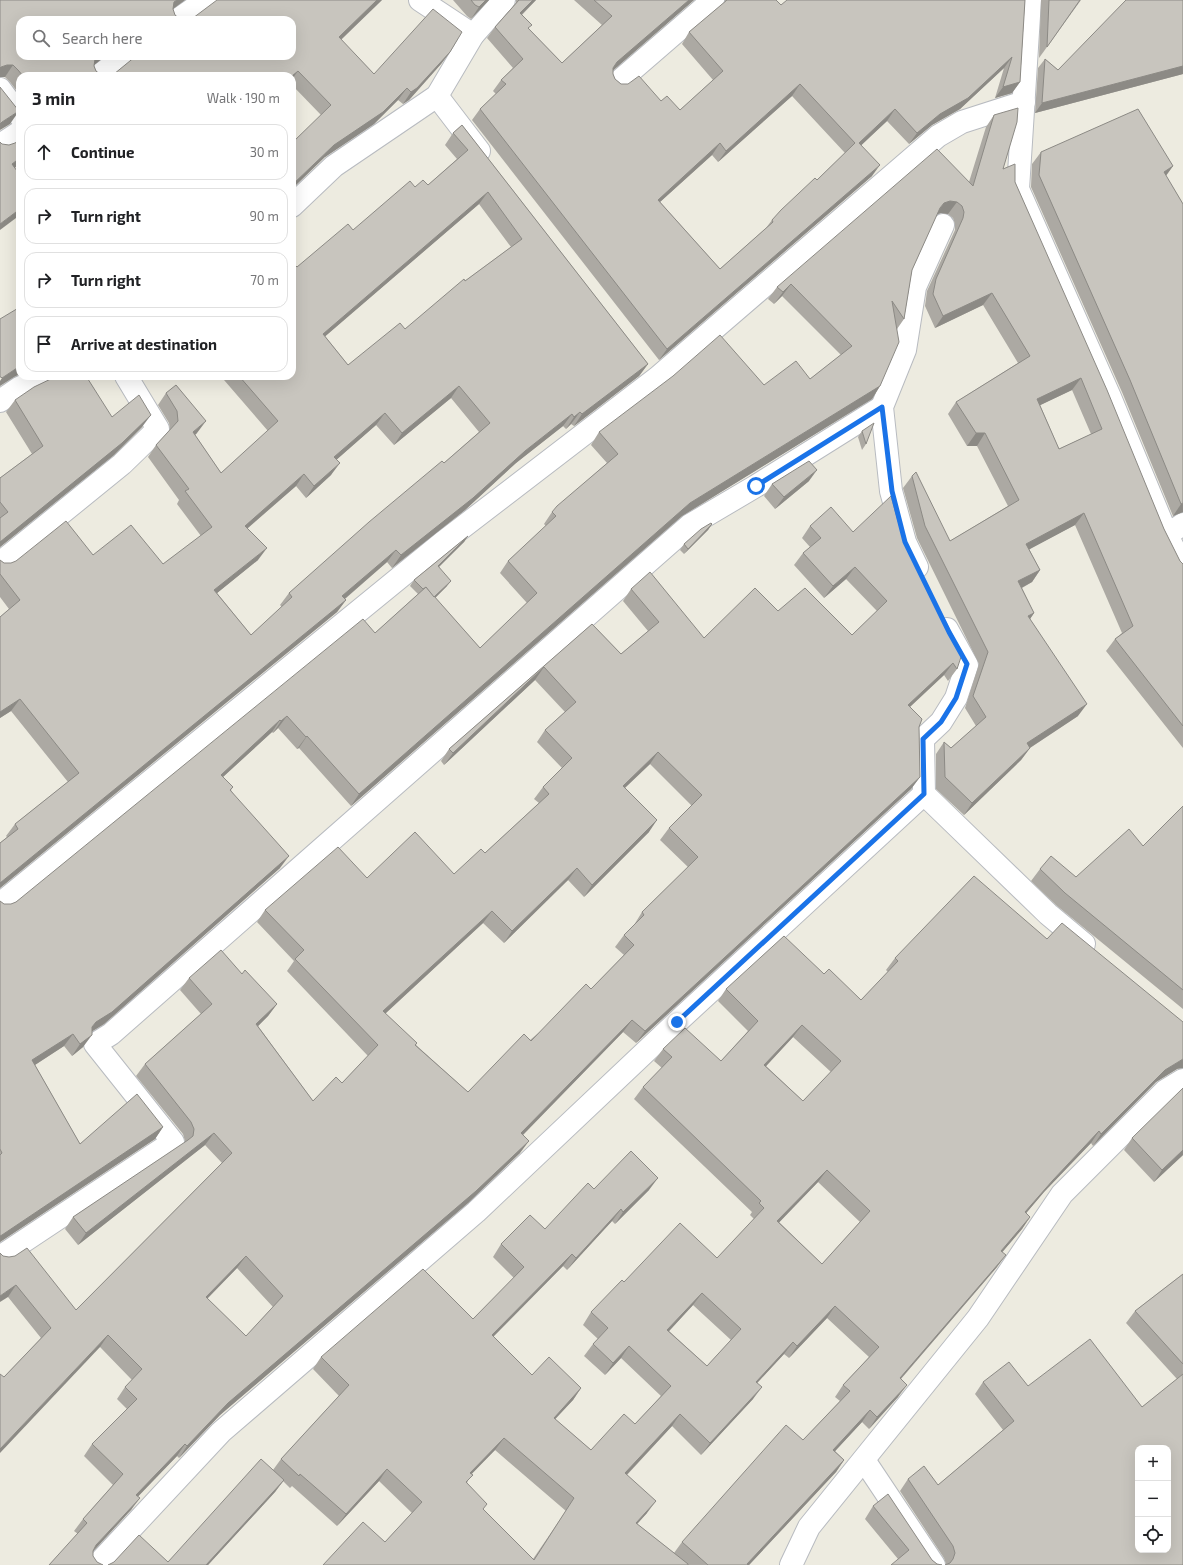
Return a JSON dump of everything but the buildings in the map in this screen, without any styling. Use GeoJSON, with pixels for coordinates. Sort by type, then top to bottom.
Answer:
{"type":"FeatureCollection","features":[{"type":"Feature","properties":{"kind":"street"},"geometry":{"type":"LineString","coordinates":[[182,16],[206,0]]}},
{"type":"Feature","properties":{"kind":"street"},"geometry":{"type":"LineString","coordinates":[[420,0],[473,35]]}},
{"type":"Feature","properties":{"kind":"street"},"geometry":{"type":"LineString","coordinates":[[296,202],[334,166],[437,96],[473,35],[504,0]]}},
{"type":"Feature","properties":{"kind":"street"},"geometry":{"type":"LineString","coordinates":[[617,84],[713,0]]}},
{"type":"Feature","properties":{"kind":"street"},"geometry":{"type":"LineString","coordinates":[[1030,0],[1018,188],[1110,397],[1175,529],[1183,566]]}},
{"type":"Feature","properties":{"kind":"street"},"geometry":{"type":"LineString","coordinates":[[103,72],[120,60]]}},
{"type":"Feature","properties":{"kind":"street"},"geometry":{"type":"LineString","coordinates":[[0,89],[16,111]]}},
{"type":"Feature","properties":{"kind":"street"},"geometry":{"type":"LineString","coordinates":[[437,96],[490,164]]}},
{"type":"Feature","properties":{"kind":"street"},"geometry":{"type":"LineString","coordinates":[[0,904],[442,542],[658,378],[938,136],[962,122],[1024,102]]}},
{"type":"Feature","properties":{"kind":"street"},"geometry":{"type":"LineString","coordinates":[[0,146],[16,135]]}},
{"type":"Feature","properties":{"kind":"street"},"geometry":{"type":"LineString","coordinates":[[925,584],[905,542],[892,491],[882,407],[905,350],[915,287],[943,225]]}},
{"type":"Feature","properties":{"kind":"street"},"geometry":{"type":"LineString","coordinates":[[643,360],[658,378]]}},
{"type":"Feature","properties":{"kind":"street"},"geometry":{"type":"LineString","coordinates":[[0,401],[19,388],[36,380]]}},
{"type":"Feature","properties":{"kind":"street"},"geometry":{"type":"LineString","coordinates":[[0,563],[122,464],[158,429],[128,380]]}},
{"type":"Feature","properties":{"kind":"street"},"geometry":{"type":"LineString","coordinates":[[0,1257],[173,1142],[95,1044],[110,1034],[690,525],[756,486],[882,407]]}},
{"type":"Feature","properties":{"kind":"street"},"geometry":{"type":"LineString","coordinates":[[939,611],[967,664],[956,698],[941,722],[923,739],[924,794],[1048,914],[1097,954]]}},
{"type":"Feature","properties":{"kind":"street"},"geometry":{"type":"LineString","coordinates":[[97,1565],[222,1432],[476,1212],[677,1022],[924,794]]}},
{"type":"Feature","properties":{"kind":"street"},"geometry":{"type":"LineString","coordinates":[[791,1565],[809,1526],[978,1318],[1062,1194],[1165,1091],[1183,1080]]}},
{"type":"Feature","properties":{"kind":"street"},"geometry":{"type":"LineString","coordinates":[[864,1460],[934,1565]]}},
{"type":"Feature","properties":{"kind":"route"},"geometry":{"type":"LineString","coordinates":[[677,1022],[924,794],[923,739],[941,722],[956,698],[967,664],[949,632],[905,542],[892,491],[882,407],[756,486]]}}]}
